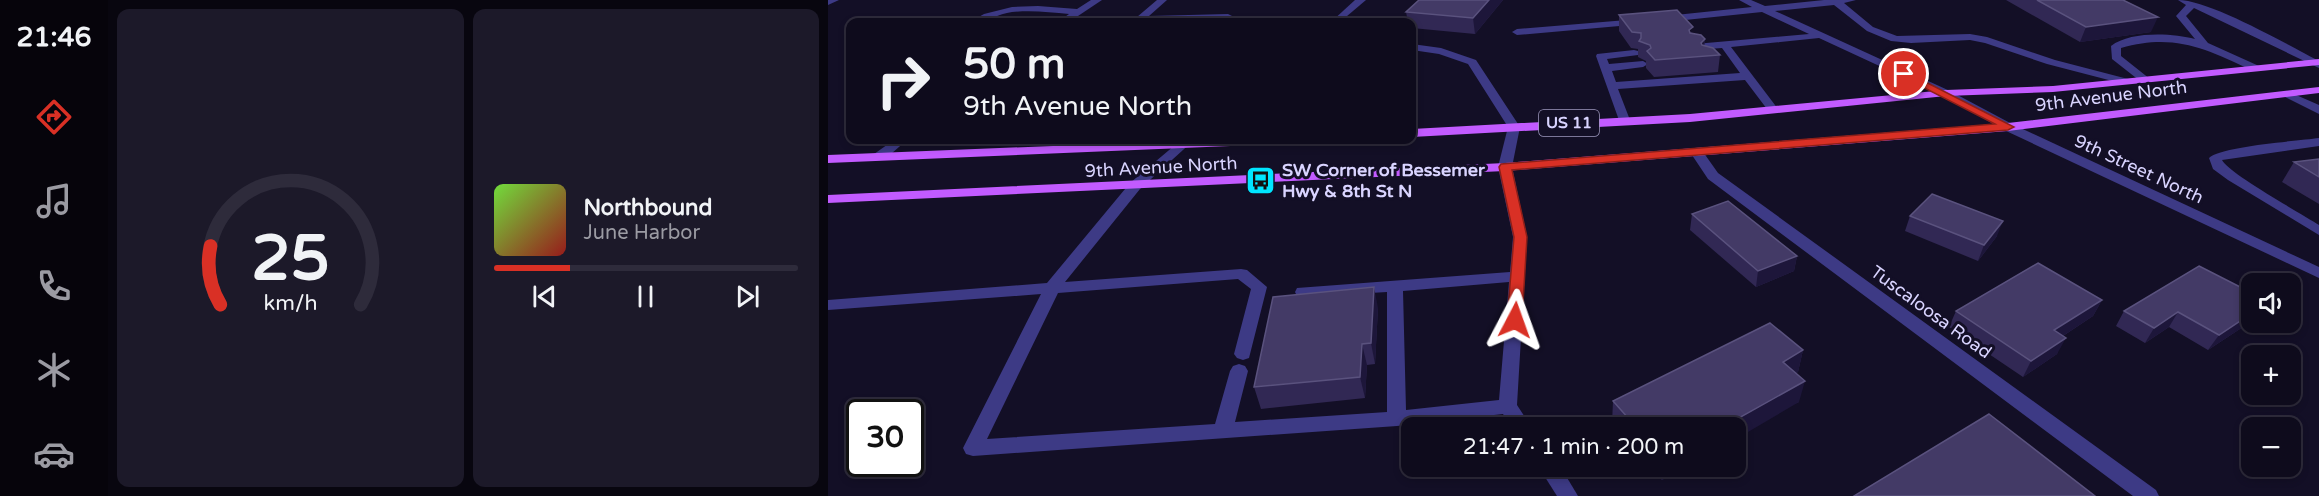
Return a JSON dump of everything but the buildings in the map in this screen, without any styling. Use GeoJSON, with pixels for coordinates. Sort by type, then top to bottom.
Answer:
{"type":"FeatureCollection","features":[{"type":"Feature","properties":{"kind":"main road","name":"9th Avenue North"},"geometry":{"type":"LineString","coordinates":[[1416,133],[1774,111],[1946,93],[2053,88],[2318,63]]}},
{"type":"Feature","properties":{"kind":"main road","name":"9th Avenue North"},"geometry":{"type":"LineString","coordinates":[[828,199],[1505,167],[2008,127],[2319,90]]}},
{"type":"Feature","properties":{"kind":"main road","name":"9th Avenue North"},"geometry":{"type":"LineString","coordinates":[[828,159],[1144,144]]}},
{"type":"Feature","properties":{"kind":"street"},"geometry":{"type":"LineString","coordinates":[[828,2],[834,0]]}},
{"type":"Feature","properties":{"kind":"street"},"geometry":{"type":"LineString","coordinates":[[1069,18],[1097,0]]}},
{"type":"Feature","properties":{"kind":"street"},"geometry":{"type":"LineString","coordinates":[[1141,18],[1162,0]]}},
{"type":"Feature","properties":{"kind":"street"},"geometry":{"type":"LineString","coordinates":[[1340,18],[1361,0]]}},
{"type":"Feature","properties":{"kind":"street","name":"9th Street North"},"geometry":{"type":"LineString","coordinates":[[1744,0],[1946,93],[2008,127],[2319,273]]}},
{"type":"Feature","properties":{"kind":"street"},"geometry":{"type":"LineString","coordinates":[[1517,32],[1734,14],[1760,8],[1851,0]]}},
{"type":"Feature","properties":{"kind":"street"},"geometry":{"type":"LineString","coordinates":[[2183,0],[2318,63]]}},
{"type":"Feature","properties":{"kind":"street"},"geometry":{"type":"LineString","coordinates":[[1835,1],[1870,29],[1894,39],[1970,37],[1988,40],[2051,62],[2124,81]]}},
{"type":"Feature","properties":{"kind":"street"},"geometry":{"type":"LineString","coordinates":[[2193,4],[2186,8],[2181,16],[2203,43]]}},
{"type":"Feature","properties":{"kind":"street"},"geometry":{"type":"LineString","coordinates":[[982,18],[1011,9],[1036,7],[1078,12]]}},
{"type":"Feature","properties":{"kind":"street"},"geometry":{"type":"LineString","coordinates":[[1184,18],[1230,18]]}},
{"type":"Feature","properties":{"kind":"street"},"geometry":{"type":"LineString","coordinates":[[1695,47],[1820,35]]}},
{"type":"Feature","properties":{"kind":"street"},"geometry":{"type":"LineString","coordinates":[[2144,80],[2115,57],[2116,46],[2133,40],[2174,38],[2203,43],[2255,68]]}},
{"type":"Feature","properties":{"kind":"street"},"geometry":{"type":"LineString","coordinates":[[1724,44],[1730,58],[1748,76],[1774,111]]}},
{"type":"Feature","properties":{"kind":"street"},"geometry":{"type":"LineString","coordinates":[[1416,48],[1441,51],[1472,62],[1514,127],[1505,167],[1520,237],[1508,406],[1516,417]]}},
{"type":"Feature","properties":{"kind":"street"},"geometry":{"type":"LineString","coordinates":[[1624,120],[1601,56],[1634,53]]}},
{"type":"Feature","properties":{"kind":"street"},"geometry":{"type":"LineString","coordinates":[[1605,68],[1643,64]]}},
{"type":"Feature","properties":{"kind":"street"},"geometry":{"type":"LineString","coordinates":[[1611,86],[1748,76]]}},
{"type":"Feature","properties":{"kind":"street"},"geometry":{"type":"LineString","coordinates":[[2287,94],[2319,110]]}},
{"type":"Feature","properties":{"kind":"street"},"geometry":{"type":"LineString","coordinates":[[2319,142],[2228,154],[2216,158],[2218,166],[2233,177],[2319,231]]}},
{"type":"Feature","properties":{"kind":"street"},"geometry":{"type":"LineString","coordinates":[[879,157],[896,144]]}},
{"type":"Feature","properties":{"kind":"street"},"geometry":{"type":"LineString","coordinates":[[1183,144],[1135,186],[1052,288],[973,448],[1398,419],[1508,406]]}},
{"type":"Feature","properties":{"kind":"street","name":"Tuscaloosa Road"},"geometry":{"type":"LineString","coordinates":[[1696,152],[1713,176],[2149,496]]}},
{"type":"Feature","properties":{"kind":"street"},"geometry":{"type":"LineString","coordinates":[[828,305],[1241,274],[1259,287],[1223,430]]}},
{"type":"Feature","properties":{"kind":"street"},"geometry":{"type":"LineString","coordinates":[[1303,292],[1518,276]]}},
{"type":"Feature","properties":{"kind":"street"},"geometry":{"type":"LineString","coordinates":[[1395,286],[1398,419]]}},
{"type":"Feature","properties":{"kind":"street"},"geometry":{"type":"LineString","coordinates":[[1555,477],[1568,496]]}},
{"type":"Feature","properties":{"kind":"place","name":"SW Corner of Bessemer Hwy & 8th St N"},"geometry":{"type":"Point","coordinates":[1261,180]}},
{"type":"Feature","properties":{"kind":"route"},"geometry":{"type":"LineString","coordinates":[[1515,320],[1520,237],[1505,167],[2008,127],[1946,93],[1904,74]]}}]}
